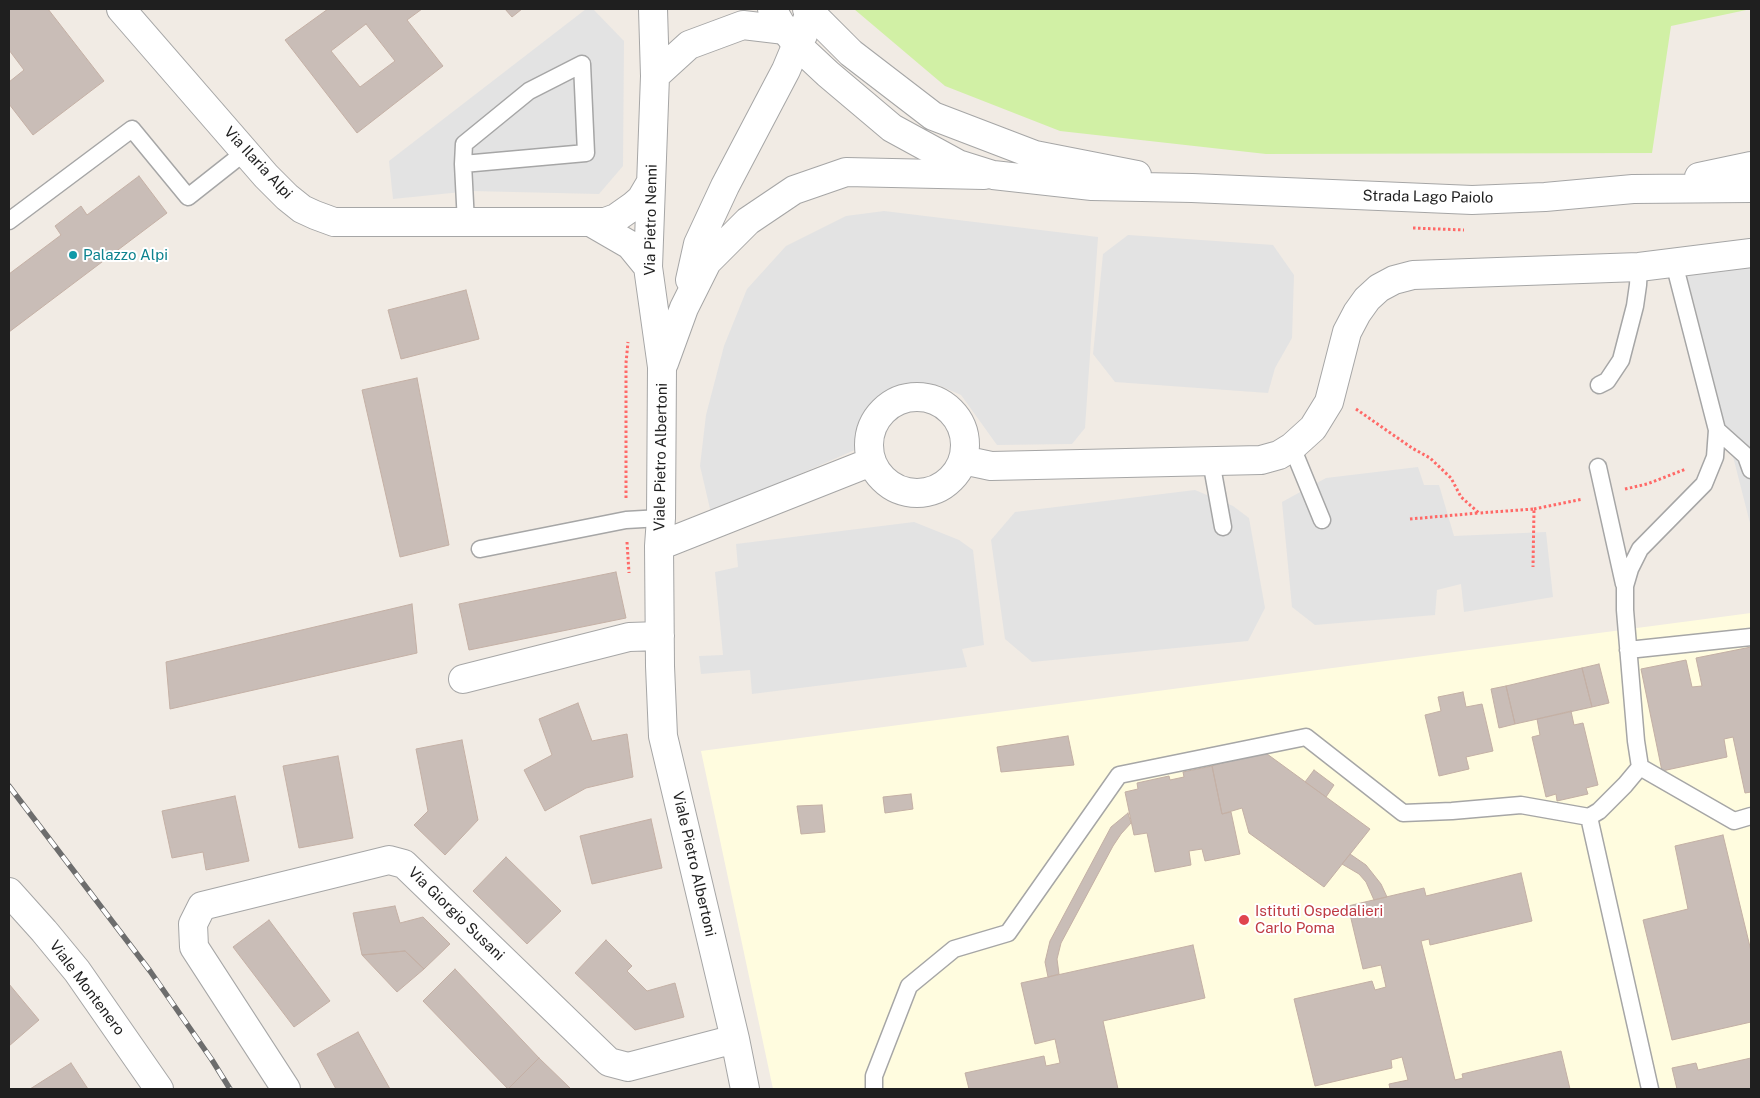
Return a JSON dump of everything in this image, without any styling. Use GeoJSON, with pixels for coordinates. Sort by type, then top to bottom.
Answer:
{"type":"FeatureCollection","features":[{"type":"Feature","properties":{"kind":"street","name":"Via Pietro Nenni"},"geometry":{"type":"LineString","coordinates":[[653,9],[655,76],[648,267],[662,367]]}},
{"type":"Feature","properties":{"kind":"street","name":"Via Ilaria Alpi"},"geometry":{"type":"LineString","coordinates":[[121,10],[245,152],[287,196],[315,215],[334,222],[605,222],[625,213],[641,199],[651,182]]}},
{"type":"Feature","properties":{"kind":"street"},"geometry":{"type":"LineString","coordinates":[[655,76],[689,45],[743,25],[795,23],[786,70],[725,186],[698,244],[684,308]]}},
{"type":"Feature","properties":{"kind":"street","name":"Strada Lago Paiolo"},"geometry":{"type":"LineString","coordinates":[[795,23],[852,53],[934,116],[1036,155],[1192,188]]}},
{"type":"Feature","properties":{"kind":"street","name":"Strada Lago Paiolo"},"geometry":{"type":"LineString","coordinates":[[795,23],[892,128],[958,164],[993,175],[1092,186],[1192,188],[1472,200],[1545,197],[1633,189],[1751,188]]}},
{"type":"Feature","properties":{"kind":"street","name":"Strada Lago Paiolo"},"geometry":{"type":"LineString","coordinates":[[1664,189],[1700,177],[1751,166]]}},
{"type":"Feature","properties":{"kind":"street"},"geometry":{"type":"LineString","coordinates":[[662,367],[684,308],[707,262],[748,221],[794,190],[846,172],[993,175]]}},
{"type":"Feature","properties":{"kind":"street"},"geometry":{"type":"LineString","coordinates":[[592,223],[630,245],[648,267]]}},
{"type":"Feature","properties":{"kind":"street"},"geometry":{"type":"LineString","coordinates":[[963,460],[991,466],[1262,460],[1279,455],[1313,428],[1329,402],[1347,332],[1366,299],[1379,288],[1394,280],[1413,275],[1639,267],[1751,253]]}},
{"type":"Feature","properties":{"kind":"street","name":"Viale Pietro Albertoni"},"geometry":{"type":"LineString","coordinates":[[662,367],[661,518],[659,546],[664,736],[745,1089]]}},
{"type":"Feature","properties":{"kind":"street"},"geometry":{"type":"LineString","coordinates":[[916,397],[932,399],[945,406],[956,417],[963,430],[965,446],[963,460],[947,484],[921,494],[905,492],[890,486],[879,475],[871,462],[870,431],[877,418],[888,406],[901,399],[916,397]]}},
{"type":"Feature","properties":{"kind":"street"},"geometry":{"type":"LineString","coordinates":[[659,546],[871,462]]}},
{"type":"Feature","properties":{"kind":"street"},"geometry":{"type":"LineString","coordinates":[[463,679],[629,637],[660,636]]}},
{"type":"Feature","properties":{"kind":"street","name":"Via Giorgio Susani"},"geometry":{"type":"LineString","coordinates":[[286,1089],[194,947],[193,924],[202,906],[389,860],[404,864],[609,1062],[628,1067],[734,1039]]}},
{"type":"Feature","properties":{"kind":"street","name":"Viale Montenero"},"geometry":{"type":"LineString","coordinates":[[9,892],[77,971],[159,1089]]}},
{"type":"Feature","properties":{"kind":"lane"},"geometry":{"type":"LineString","coordinates":[[463,164],[586,153],[582,64],[529,91],[464,144],[463,164],[466,223]]}},
{"type":"Feature","properties":{"kind":"lane"},"geometry":{"type":"LineString","coordinates":[[9,221],[132,129],[188,197],[245,152]]}},
{"type":"Feature","properties":{"kind":"lane"},"geometry":{"type":"LineString","coordinates":[[1625,586],[1630,569],[1640,549],[1704,484],[1715,457],[1717,430],[1674,263]]}},
{"type":"Feature","properties":{"kind":"lane"},"geometry":{"type":"LineString","coordinates":[[1599,385],[1608,381],[1621,360],[1635,306],[1639,267]]}},
{"type":"Feature","properties":{"kind":"lane"},"geometry":{"type":"LineString","coordinates":[[1717,430],[1750,461]]}},
{"type":"Feature","properties":{"kind":"lane"},"geometry":{"type":"LineString","coordinates":[[1292,446],[1322,520]]}},
{"type":"Feature","properties":{"kind":"lane"},"geometry":{"type":"LineString","coordinates":[[1211,461],[1223,527]]}},
{"type":"Feature","properties":{"kind":"lane"},"geometry":{"type":"LineString","coordinates":[[874,1089],[874,1076],[909,986],[954,949],[1008,933],[1119,775],[1306,737],[1403,813],[1521,805],[1589,817],[1599,811],[1640,767],[1628,650],[1625,586],[1598,467]]}},
{"type":"Feature","properties":{"kind":"lane"},"geometry":{"type":"LineString","coordinates":[[480,549],[626,520],[661,518]]}},
{"type":"Feature","properties":{"kind":"lane"},"geometry":{"type":"LineString","coordinates":[[1628,650],[1751,637]]}},
{"type":"Feature","properties":{"kind":"lane"},"geometry":{"type":"LineString","coordinates":[[1640,767],[1734,821],[1751,816]]}},
{"type":"Feature","properties":{"kind":"lane"},"geometry":{"type":"LineString","coordinates":[[1589,817],[1650,1089]]}},
{"type":"Feature","properties":{"kind":"path"},"geometry":{"type":"LineString","coordinates":[[1407,228],[1466,230]]}},
{"type":"Feature","properties":{"kind":"path"},"geometry":{"type":"LineString","coordinates":[[1334,387],[1354,407],[1412,448],[1430,458],[1451,478],[1462,497],[1479,513]]}},
{"type":"Feature","properties":{"kind":"path"},"geometry":{"type":"LineString","coordinates":[[1410,519],[1534,509],[1647,484],[1715,457]]}},
{"type":"Feature","properties":{"kind":"path"},"geometry":{"type":"LineString","coordinates":[[1533,567],[1534,509]]}},
{"type":"Feature","properties":{"kind":"shaded area"},"geometry":{"type":"Polygon","coordinates":[[[586,9],[593,9],[624,41],[623,166],[599,194],[471,191],[393,199],[389,161],[586,9]]]}},
{"type":"Feature","properties":{"kind":"shaded area"},"geometry":{"type":"Polygon","coordinates":[[[884,211],[1098,237],[1085,428],[1072,444],[997,445],[961,395],[938,385],[911,389],[879,404],[857,449],[711,513],[700,466],[706,415],[724,346],[747,289],[786,246],[846,216],[884,211]]]}},
{"type":"Feature","properties":{"kind":"shaded area"},"geometry":{"type":"Polygon","coordinates":[[[1128,235],[1273,245],[1294,275],[1292,338],[1275,368],[1268,393],[1115,382],[1093,354],[1103,254],[1128,235]]]}},
{"type":"Feature","properties":{"kind":"shaded area"},"geometry":{"type":"Polygon","coordinates":[[[1751,262],[1751,527],[1686,272],[1751,262]]]}},
{"type":"Feature","properties":{"kind":"shaded area"},"geometry":{"type":"Polygon","coordinates":[[[1418,467],[1424,485],[1439,485],[1454,536],[1546,532],[1553,597],[1464,612],[1461,584],[1437,590],[1435,615],[1315,625],[1292,607],[1282,502],[1326,478],[1418,467]]]}},
{"type":"Feature","properties":{"kind":"shaded area"},"geometry":{"type":"Polygon","coordinates":[[[1195,490],[1233,506],[1249,518],[1265,608],[1248,641],[1032,662],[1005,639],[991,540],[1015,512],[1195,490]]]}},
{"type":"Feature","properties":{"kind":"shaded area"},"geometry":{"type":"Polygon","coordinates":[[[914,522],[959,540],[973,550],[984,645],[962,649],[967,667],[752,694],[750,670],[701,674],[699,656],[723,655],[715,572],[738,567],[736,544],[914,522]]]}},
{"type":"Feature","properties":{"kind":"shaded area","name":"Istituti Ospedalieri Carlo Poma"},"geometry":{"type":"Polygon","coordinates":[[[1751,613],[1751,1089],[773,1089],[701,751],[1751,613]]]}},
{"type":"Feature","properties":{"kind":"green space"},"geometry":{"type":"Polygon","coordinates":[[[854,9],[1751,9],[1671,26],[1652,153],[1266,154],[1060,131],[945,86],[854,9]]]}},
{"type":"Feature","properties":{"kind":"building"},"geometry":{"type":"Polygon","coordinates":[[[9,9],[48,9],[104,81],[33,135],[9,104],[9,82],[24,70],[9,50],[9,9]]]}},
{"type":"Feature","properties":{"kind":"building"},"geometry":{"type":"Polygon","coordinates":[[[328,9],[422,9],[407,20],[443,66],[357,133],[285,40],[328,9]],[[366,24],[331,51],[360,87],[395,61],[366,24]]]}},
{"type":"Feature","properties":{"kind":"building"},"geometry":{"type":"Polygon","coordinates":[[[505,9],[522,9],[512,17],[505,9]]]}},
{"type":"Feature","properties":{"kind":"building","name":"Palazzo Alpi"},"geometry":{"type":"Polygon","coordinates":[[[139,176],[167,213],[9,332],[9,274],[61,235],[55,226],[81,206],[87,215],[139,176]]]}},
{"type":"Feature","properties":{"kind":"building"},"geometry":{"type":"Polygon","coordinates":[[[466,290],[479,339],[401,359],[388,310],[466,290]]]}},
{"type":"Feature","properties":{"kind":"building"},"geometry":{"type":"Polygon","coordinates":[[[417,378],[449,545],[400,557],[362,390],[417,378]]]}},
{"type":"Feature","properties":{"kind":"building"},"geometry":{"type":"Polygon","coordinates":[[[616,572],[626,618],[469,650],[459,604],[616,572]]]}},
{"type":"Feature","properties":{"kind":"building"},"geometry":{"type":"Polygon","coordinates":[[[412,604],[417,653],[170,709],[166,662],[412,604]]]}},
{"type":"Feature","properties":{"kind":"building"},"geometry":{"type":"Polygon","coordinates":[[[1751,647],[1751,792],[1745,793],[1733,737],[1724,739],[1727,757],[1662,771],[1641,669],[1686,660],[1692,687],[1702,686],[1696,658],[1751,647]]]}},
{"type":"Feature","properties":{"kind":"building"},"geometry":{"type":"Polygon","coordinates":[[[1599,664],[1609,703],[1592,707],[1582,668],[1599,664]]]}},
{"type":"Feature","properties":{"kind":"building"},"geometry":{"type":"Polygon","coordinates":[[[1582,668],[1592,707],[1515,724],[1506,686],[1582,668]]]}},
{"type":"Feature","properties":{"kind":"building"},"geometry":{"type":"Polygon","coordinates":[[[1506,686],[1515,724],[1499,728],[1491,689],[1506,686]]]}},
{"type":"Feature","properties":{"kind":"building"},"geometry":{"type":"Polygon","coordinates":[[[1463,692],[1466,707],[1482,704],[1493,751],[1466,757],[1469,769],[1439,776],[1425,715],[1441,711],[1438,697],[1463,692]]]}},
{"type":"Feature","properties":{"kind":"building"},"geometry":{"type":"Polygon","coordinates":[[[578,703],[592,741],[627,734],[633,777],[586,788],[545,811],[524,770],[552,755],[539,719],[578,703]]]}},
{"type":"Feature","properties":{"kind":"building"},"geometry":{"type":"Polygon","coordinates":[[[1571,711],[1574,725],[1583,723],[1598,785],[1586,788],[1588,794],[1557,801],[1556,794],[1546,797],[1532,737],[1540,735],[1537,719],[1571,711]]]}},
{"type":"Feature","properties":{"kind":"building"},"geometry":{"type":"Polygon","coordinates":[[[1068,736],[1074,765],[1001,772],[997,747],[1068,736]]]}},
{"type":"Feature","properties":{"kind":"building"},"geometry":{"type":"Polygon","coordinates":[[[462,740],[478,820],[445,855],[414,825],[428,811],[416,749],[462,740]]]}},
{"type":"Feature","properties":{"kind":"building"},"geometry":{"type":"Polygon","coordinates":[[[1263,751],[1370,829],[1324,887],[1249,833],[1242,808],[1222,814],[1212,766],[1263,751]]]}},
{"type":"Feature","properties":{"kind":"building"},"geometry":{"type":"Polygon","coordinates":[[[338,756],[353,838],[299,848],[283,766],[338,756]]]}},
{"type":"Feature","properties":{"kind":"building"},"geometry":{"type":"Polygon","coordinates":[[[1212,766],[1222,814],[1231,812],[1240,854],[1205,861],[1202,849],[1189,851],[1191,865],[1155,872],[1147,833],[1134,835],[1125,792],[1138,789],[1137,783],[1169,776],[1170,780],[1184,777],[1183,772],[1212,766]]]}},
{"type":"Feature","properties":{"kind":"building"},"geometry":{"type":"Polygon","coordinates":[[[1314,770],[1334,785],[1326,797],[1305,782],[1314,770]]]}},
{"type":"Feature","properties":{"kind":"building"},"geometry":{"type":"Polygon","coordinates":[[[911,794],[913,809],[885,813],[883,797],[911,794]]]}},
{"type":"Feature","properties":{"kind":"building"},"geometry":{"type":"Polygon","coordinates":[[[235,796],[249,861],[206,870],[203,852],[172,858],[162,811],[235,796]]]}},
{"type":"Feature","properties":{"kind":"building"},"geometry":{"type":"Polygon","coordinates":[[[822,805],[825,832],[801,834],[797,806],[822,805]]]}},
{"type":"Feature","properties":{"kind":"building"},"geometry":{"type":"Polygon","coordinates":[[[1128,813],[1131,823],[1113,846],[1061,943],[1057,959],[1059,974],[1048,977],[1045,962],[1050,941],[1111,827],[1128,813]]]}},
{"type":"Feature","properties":{"kind":"building"},"geometry":{"type":"Polygon","coordinates":[[[651,819],[662,868],[592,884],[580,836],[651,819]]]}},
{"type":"Feature","properties":{"kind":"building"},"geometry":{"type":"Polygon","coordinates":[[[1723,835],[1751,951],[1751,1022],[1672,1040],[1643,920],[1688,909],[1675,846],[1723,835]]]}},
{"type":"Feature","properties":{"kind":"building"},"geometry":{"type":"Polygon","coordinates":[[[1350,854],[1366,865],[1381,884],[1387,897],[1374,900],[1366,882],[1359,874],[1342,864],[1350,854]]]}},
{"type":"Feature","properties":{"kind":"building"},"geometry":{"type":"Polygon","coordinates":[[[506,857],[561,911],[527,944],[473,891],[506,857]]]}},
{"type":"Feature","properties":{"kind":"building"},"geometry":{"type":"Polygon","coordinates":[[[1521,873],[1532,921],[1430,945],[1429,939],[1421,941],[1455,1080],[1463,1078],[1462,1074],[1561,1051],[1570,1089],[1390,1089],[1389,1084],[1408,1080],[1402,1057],[1391,1060],[1392,1068],[1315,1086],[1294,999],[1372,981],[1375,990],[1386,987],[1381,965],[1363,969],[1348,906],[1424,888],[1426,896],[1521,873]]]}},
{"type":"Feature","properties":{"kind":"building"},"geometry":{"type":"Polygon","coordinates":[[[395,906],[400,923],[423,917],[450,944],[424,969],[405,951],[362,955],[353,913],[395,906]]]}},
{"type":"Feature","properties":{"kind":"building"},"geometry":{"type":"Polygon","coordinates":[[[269,920],[330,1001],[294,1027],[233,947],[269,920]]]}},
{"type":"Feature","properties":{"kind":"building"},"geometry":{"type":"Polygon","coordinates":[[[606,940],[632,966],[627,971],[647,991],[675,983],[684,1017],[635,1030],[575,973],[606,940]]]}},
{"type":"Feature","properties":{"kind":"building"},"geometry":{"type":"Polygon","coordinates":[[[1193,945],[1205,998],[1103,1021],[1118,1089],[969,1089],[965,1073],[1044,1056],[1046,1066],[1060,1063],[1055,1039],[1035,1044],[1021,983],[1193,945]]]}},
{"type":"Feature","properties":{"kind":"building"},"geometry":{"type":"Polygon","coordinates":[[[405,951],[424,969],[397,992],[362,955],[405,951]]]}},
{"type":"Feature","properties":{"kind":"building"},"geometry":{"type":"Polygon","coordinates":[[[455,969],[539,1058],[508,1089],[423,1001],[455,969]]]}},
{"type":"Feature","properties":{"kind":"building"},"geometry":{"type":"Polygon","coordinates":[[[9,984],[39,1020],[9,1046],[9,984]]]}},
{"type":"Feature","properties":{"kind":"building"},"geometry":{"type":"Polygon","coordinates":[[[358,1032],[390,1089],[336,1089],[317,1054],[358,1032]]]}},
{"type":"Feature","properties":{"kind":"building"},"geometry":{"type":"Polygon","coordinates":[[[539,1058],[571,1089],[508,1089],[539,1058]]]}},
{"type":"Feature","properties":{"kind":"building"},"geometry":{"type":"Polygon","coordinates":[[[1751,1058],[1751,1089],[1677,1089],[1672,1068],[1696,1063],[1698,1070],[1751,1058]]]}},
{"type":"Feature","properties":{"kind":"building"},"geometry":{"type":"Polygon","coordinates":[[[71,1063],[88,1089],[30,1089],[71,1063]]]}},
{"type":"Feature","properties":{"kind":"railway"},"geometry":{"type":"LineString","coordinates":[[9,786],[150,971],[230,1089]]}},
{"type":"Feature","properties":{"kind":"place","name":"Palazzo Alpi"},"geometry":{"type":"Point","coordinates":[73,255]}},
{"type":"Feature","properties":{"kind":"place","name":"Istituti Ospedalieri Carlo Poma"},"geometry":{"type":"Point","coordinates":[1244,920]}}]}
